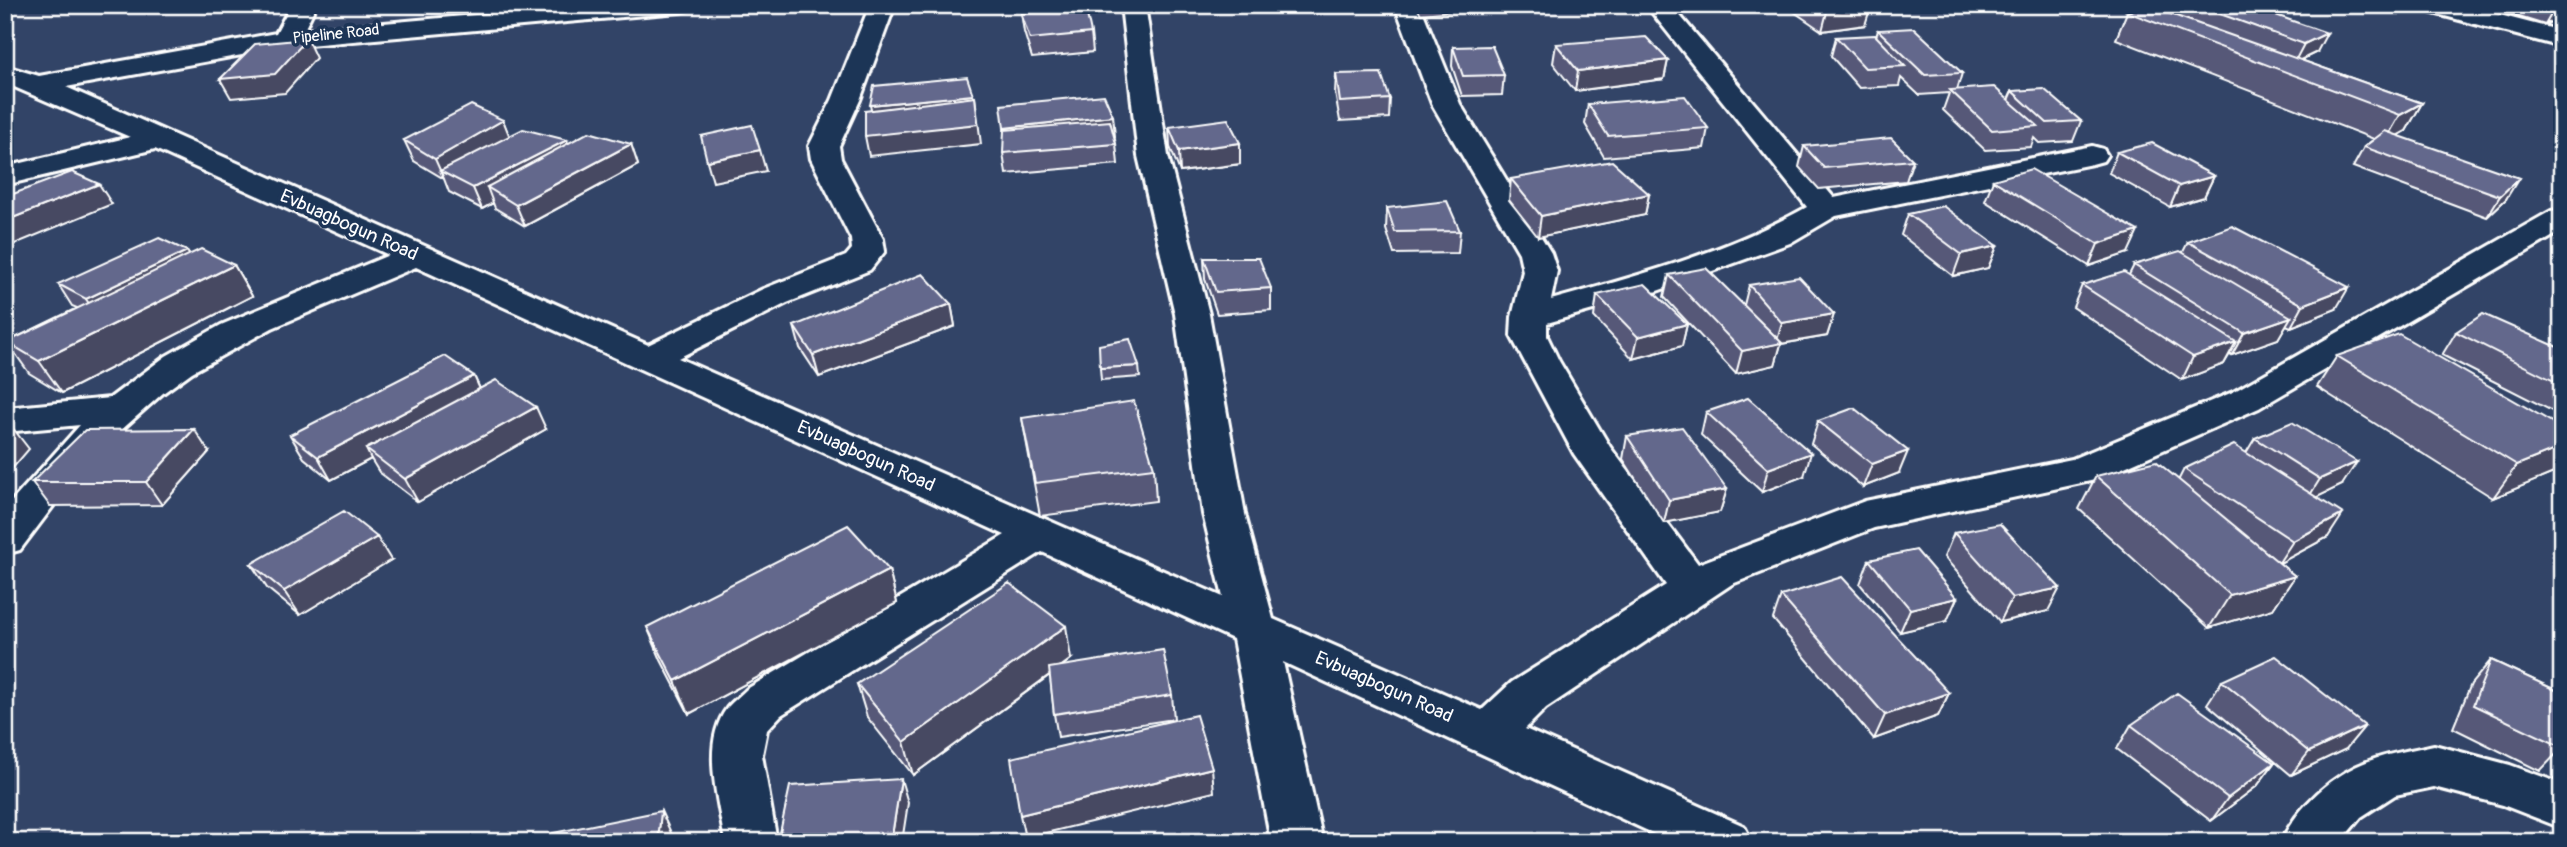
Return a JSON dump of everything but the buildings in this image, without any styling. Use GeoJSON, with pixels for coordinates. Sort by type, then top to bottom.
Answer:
{"type":"FeatureCollection","features":[{"type":"Feature","properties":{"kind":"street"},"geometry":{"type":"LineString","coordinates":[[286,39],[304,5]]}},
{"type":"Feature","properties":{"kind":"street","name":"Pipeline Road"},"geometry":{"type":"LineString","coordinates":[[22,80],[286,39],[679,5]]}},
{"type":"Feature","properties":{"kind":"street"},"geometry":{"type":"LineString","coordinates":[[648,359],[775,296],[858,263],[869,251],[867,239],[826,159],[824,146],[846,100],[883,5]]}},
{"type":"Feature","properties":{"kind":"street"},"geometry":{"type":"LineString","coordinates":[[1133,5],[1153,156],[1192,314],[1224,514],[1252,627],[1297,842]]}},
{"type":"Feature","properties":{"kind":"street"},"geometry":{"type":"LineString","coordinates":[[1407,5],[1446,104],[1535,253],[1540,271],[1530,317],[1530,336],[1541,362],[1594,454],[1692,589]]}},
{"type":"Feature","properties":{"kind":"street"},"geometry":{"type":"LineString","coordinates":[[1658,5],[1826,209]]}},
{"type":"Feature","properties":{"kind":"street"},"geometry":{"type":"LineString","coordinates":[[2431,5],[2562,39]]}},
{"type":"Feature","properties":{"kind":"street","name":"Evbuagbogun Road"},"geometry":{"type":"LineString","coordinates":[[22,80],[1252,627],[1726,842]]}},
{"type":"Feature","properties":{"kind":"street"},"geometry":{"type":"LineString","coordinates":[[5,176],[158,139]]}},
{"type":"Feature","properties":{"kind":"street"},"geometry":{"type":"LineString","coordinates":[[1530,317],[1604,297],[1779,236],[1826,209],[2092,155]]}},
{"type":"Feature","properties":{"kind":"street"},"geometry":{"type":"LineString","coordinates":[[1488,734],[1529,695],[1717,573],[1865,515],[2081,471],[2094,466],[2246,400],[2562,218]]}},
{"type":"Feature","properties":{"kind":"street"},"geometry":{"type":"LineString","coordinates":[[5,539],[41,489],[118,410],[152,383],[207,347],[270,315],[415,256]]}},
{"type":"Feature","properties":{"kind":"street"},"geometry":{"type":"LineString","coordinates":[[1540,271],[1604,297]]}},
{"type":"Feature","properties":{"kind":"street"},"geometry":{"type":"LineString","coordinates":[[5,420],[118,410]]}},
{"type":"Feature","properties":{"kind":"street"},"geometry":{"type":"LineString","coordinates":[[751,842],[737,755],[744,722],[764,702],[1040,533]]}},
{"type":"Feature","properties":{"kind":"street"},"geometry":{"type":"LineString","coordinates":[[2307,842],[2343,802],[2384,777],[2434,766],[2510,786],[2562,806]]}}]}
